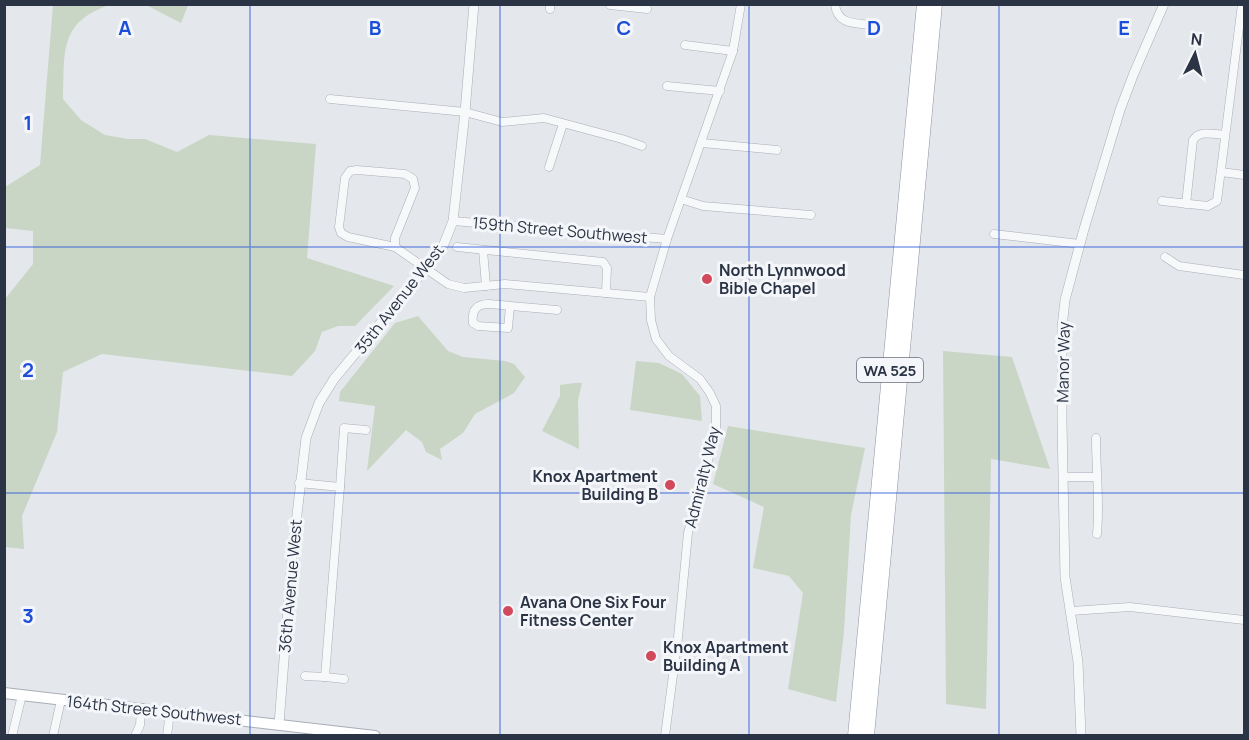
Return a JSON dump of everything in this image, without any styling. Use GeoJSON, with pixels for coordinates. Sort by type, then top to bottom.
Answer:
{"type":"FeatureCollection","features":[{"type":"Feature","properties":{"kind":"highway","name":"WA 525"},"geometry":{"type":"LineString","coordinates":[[855,735],[924,4]]}},
{"type":"Feature","properties":{"kind":"highway","name":"WA 525"},"geometry":{"type":"LineString","coordinates":[[867,735],[935,4]]}},
{"type":"Feature","properties":{"kind":"main road","name":"164th Street Southwest"},"geometry":{"type":"LineString","coordinates":[[4,693],[375,735]]}},
{"type":"Feature","properties":{"kind":"main road","name":"36th Avenue West"},"geometry":{"type":"LineString","coordinates":[[278,735],[279,724]]}},
{"type":"Feature","properties":{"kind":"street","name":"35th Avenue West"},"geometry":{"type":"LineString","coordinates":[[306,438],[319,403],[334,379],[442,249],[453,221],[474,4]]}},
{"type":"Feature","properties":{"kind":"street","name":"Admiralty Way"},"geometry":{"type":"LineString","coordinates":[[665,735],[678,637],[688,533],[716,432],[717,420],[716,406],[700,379],[669,356],[656,339],[651,320],[650,297],[667,240],[733,51],[741,4]]}},
{"type":"Feature","properties":{"kind":"street"},"geometry":{"type":"LineString","coordinates":[[835,4],[837,16],[844,22],[871,25]]}},
{"type":"Feature","properties":{"kind":"street","name":"Manor Way"},"geometry":{"type":"LineString","coordinates":[[1081,735],[1079,670],[1065,577],[1062,327],[1065,300],[1120,110],[1164,4]]}},
{"type":"Feature","properties":{"kind":"street"},"geometry":{"type":"LineString","coordinates":[[1162,201],[1208,206],[1217,201],[1242,4]]}},
{"type":"Feature","properties":{"kind":"street"},"geometry":{"type":"LineString","coordinates":[[609,5],[647,9]]}},
{"type":"Feature","properties":{"kind":"street"},"geometry":{"type":"LineString","coordinates":[[685,45],[733,51]]}},
{"type":"Feature","properties":{"kind":"street"},"geometry":{"type":"LineString","coordinates":[[667,86],[720,91]]}},
{"type":"Feature","properties":{"kind":"street"},"geometry":{"type":"LineString","coordinates":[[330,99],[465,112],[502,122],[544,118],[642,146]]}},
{"type":"Feature","properties":{"kind":"street"},"geometry":{"type":"LineString","coordinates":[[549,168],[563,124]]}},
{"type":"Feature","properties":{"kind":"street"},"geometry":{"type":"LineString","coordinates":[[1186,204],[1193,140],[1196,135],[1203,133],[1225,135]]}},
{"type":"Feature","properties":{"kind":"street"},"geometry":{"type":"LineString","coordinates":[[702,143],[777,150]]}},
{"type":"Feature","properties":{"kind":"street"},"geometry":{"type":"LineString","coordinates":[[395,247],[394,238],[415,188],[413,179],[405,174],[350,171],[345,178],[339,227],[341,233],[348,237],[395,247],[448,284],[464,288],[505,284],[650,297]]}},
{"type":"Feature","properties":{"kind":"street"},"geometry":{"type":"LineString","coordinates":[[1221,172],[1245,175]]}},
{"type":"Feature","properties":{"kind":"street"},"geometry":{"type":"LineString","coordinates":[[681,199],[703,206],[811,215]]}},
{"type":"Feature","properties":{"kind":"street","name":"159th Street Southwest"},"geometry":{"type":"LineString","coordinates":[[453,221],[667,240]]}},
{"type":"Feature","properties":{"kind":"street"},"geometry":{"type":"LineString","coordinates":[[994,234],[1080,243]]}},
{"type":"Feature","properties":{"kind":"street"},"geometry":{"type":"LineString","coordinates":[[457,247],[603,262],[607,268],[606,293]]}},
{"type":"Feature","properties":{"kind":"street"},"geometry":{"type":"LineString","coordinates":[[483,250],[486,286]]}},
{"type":"Feature","properties":{"kind":"street"},"geometry":{"type":"LineString","coordinates":[[1165,257],[1179,266],[1245,275]]}},
{"type":"Feature","properties":{"kind":"street"},"geometry":{"type":"LineString","coordinates":[[510,306],[508,328],[478,326],[473,322],[474,311],[482,304],[510,306],[557,310]]}},
{"type":"Feature","properties":{"kind":"street"},"geometry":{"type":"LineString","coordinates":[[325,677],[344,428],[366,430]]}},
{"type":"Feature","properties":{"kind":"street","name":"36th Avenue West"},"geometry":{"type":"LineString","coordinates":[[279,724],[299,483],[306,438]]}},
{"type":"Feature","properties":{"kind":"street"},"geometry":{"type":"LineString","coordinates":[[1096,438],[1099,509],[1097,534]]}},
{"type":"Feature","properties":{"kind":"street"},"geometry":{"type":"LineString","coordinates":[[1063,477],[1096,477]]}},
{"type":"Feature","properties":{"kind":"street"},"geometry":{"type":"LineString","coordinates":[[299,483],[340,487]]}},
{"type":"Feature","properties":{"kind":"street"},"geometry":{"type":"LineString","coordinates":[[1071,611],[1130,607],[1245,620]]}},
{"type":"Feature","properties":{"kind":"street"},"geometry":{"type":"LineString","coordinates":[[305,676],[344,679]]}},
{"type":"Feature","properties":{"kind":"street"},"geometry":{"type":"LineString","coordinates":[[12,735],[22,695]]}},
{"type":"Feature","properties":{"kind":"street"},"geometry":{"type":"LineString","coordinates":[[53,735],[61,700]]}},
{"type":"Feature","properties":{"kind":"street"},"geometry":{"type":"LineString","coordinates":[[135,735],[140,725],[141,709]]}},
{"type":"Feature","properties":{"kind":"street"},"geometry":{"type":"LineString","coordinates":[[167,735],[170,712]]}},
{"type":"Feature","properties":{"kind":"green space"},"geometry":{"type":"Polygon","coordinates":[[[53,5],[109,5],[92,12],[81,21],[73,31],[65,54],[63,99],[81,120],[105,135],[145,139],[177,152],[209,135],[316,144],[307,258],[394,286],[355,326],[338,326],[322,332],[315,351],[292,376],[102,354],[63,372],[57,432],[22,516],[24,549],[5,547],[5,299],[33,264],[33,231],[5,228],[5,187],[40,165],[53,5]]]}},
{"type":"Feature","properties":{"kind":"green space"},"geometry":{"type":"Polygon","coordinates":[[[132,5],[188,5],[181,23],[148,6],[132,5]]]}},
{"type":"Feature","properties":{"kind":"green space"},"geometry":{"type":"Polygon","coordinates":[[[418,316],[448,351],[463,357],[514,364],[525,377],[514,393],[475,414],[463,433],[440,449],[442,460],[426,452],[422,442],[406,430],[367,471],[375,406],[339,401],[340,392],[395,323],[418,316]]]}},
{"type":"Feature","properties":{"kind":"green space"},"geometry":{"type":"Polygon","coordinates":[[[943,351],[1012,357],[1050,469],[991,459],[986,709],[946,704],[943,351]]]}},
{"type":"Feature","properties":{"kind":"green space"},"geometry":{"type":"Polygon","coordinates":[[[636,361],[659,363],[682,374],[700,396],[702,421],[630,410],[636,361]]]}},
{"type":"Feature","properties":{"kind":"green space"},"geometry":{"type":"Polygon","coordinates":[[[582,383],[578,400],[579,449],[542,431],[560,396],[560,385],[582,383]]]}},
{"type":"Feature","properties":{"kind":"green space"},"geometry":{"type":"Polygon","coordinates":[[[728,426],[865,448],[851,515],[844,631],[836,702],[788,689],[803,593],[789,576],[753,568],[764,507],[713,484],[728,426]]]}},
{"type":"Feature","properties":{"kind":"place","name":"North Lynnwood Bible Chapel"},"geometry":{"type":"Point","coordinates":[707,279]}},
{"type":"Feature","properties":{"kind":"place","name":"Knox Apartment Building B"},"geometry":{"type":"Point","coordinates":[670,485]}},
{"type":"Feature","properties":{"kind":"place","name":"Avana One Six Four Fitness Center"},"geometry":{"type":"Point","coordinates":[508,611]}},
{"type":"Feature","properties":{"kind":"place","name":"Knox Apartment Building A"},"geometry":{"type":"Point","coordinates":[651,656]}}]}
